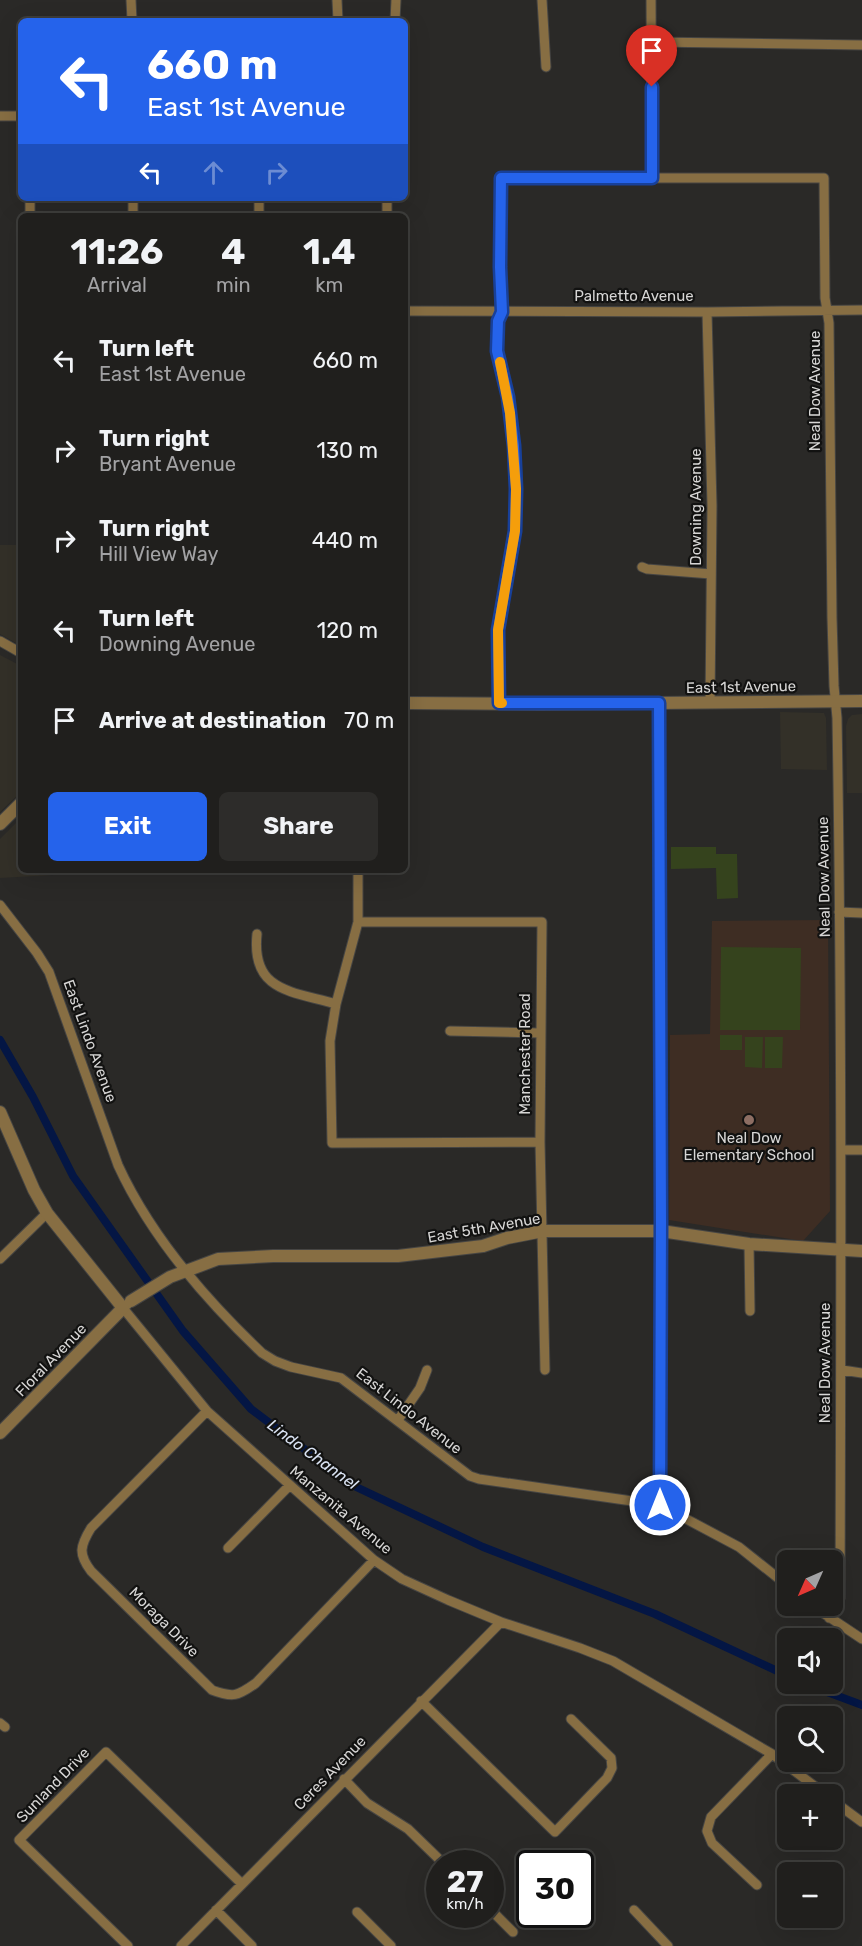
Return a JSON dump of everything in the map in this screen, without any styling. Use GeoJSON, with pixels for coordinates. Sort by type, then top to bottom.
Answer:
{"type":"FeatureCollection","features":[{"type":"Feature","properties":{"kind":"street"},"geometry":{"type":"LineString","coordinates":[[131,0],[132,18]]}},
{"type":"Feature","properties":{"kind":"street"},"geometry":{"type":"LineString","coordinates":[[337,0],[338,18]]}},
{"type":"Feature","properties":{"kind":"street"},"geometry":{"type":"LineString","coordinates":[[395,18],[396,0]]}},
{"type":"Feature","properties":{"kind":"street"},"geometry":{"type":"LineString","coordinates":[[542,0],[546,67]]}},
{"type":"Feature","properties":{"kind":"street"},"geometry":{"type":"LineString","coordinates":[[499,703],[498,630],[515,531],[516,489],[508,397],[497,351],[498,321],[502,312],[501,178],[652,178],[651,0]]}},
{"type":"Feature","properties":{"kind":"street"},"geometry":{"type":"LineString","coordinates":[[652,42],[862,45]]}},
{"type":"Feature","properties":{"kind":"street"},"geometry":{"type":"LineString","coordinates":[[0,116],[18,116]]}},
{"type":"Feature","properties":{"kind":"street","name":"Neal Dow Avenue"},"geometry":{"type":"LineString","coordinates":[[652,178],[824,178],[825,298],[829,323],[832,618],[837,729],[842,1150],[839,1251],[842,1370],[840,1598],[829,1618]]}},
{"type":"Feature","properties":{"kind":"street","name":"Palmetto Avenue"},"geometry":{"type":"LineString","coordinates":[[408,311],[862,310]]}},
{"type":"Feature","properties":{"kind":"street","name":"Downing Avenue"},"geometry":{"type":"LineString","coordinates":[[707,312],[712,506],[710,703]]}},
{"type":"Feature","properties":{"kind":"street"},"geometry":{"type":"LineString","coordinates":[[642,567],[711,574]]}},
{"type":"Feature","properties":{"kind":"street"},"geometry":{"type":"LineString","coordinates":[[0,641],[18,652]]}},
{"type":"Feature","properties":{"kind":"street","name":"East 1st Avenue"},"geometry":{"type":"LineString","coordinates":[[408,703],[862,701]]}},
{"type":"Feature","properties":{"kind":"street"},"geometry":{"type":"LineString","coordinates":[[659,703],[660,1505]]}},
{"type":"Feature","properties":{"kind":"street"},"geometry":{"type":"LineString","coordinates":[[0,824],[18,806]]}},
{"type":"Feature","properties":{"kind":"street"},"geometry":{"type":"LineString","coordinates":[[358,873],[358,922],[336,1004],[330,1041],[332,1143],[540,1142]]}},
{"type":"Feature","properties":{"kind":"street","name":"East Lindo Avenue"},"geometry":{"type":"LineString","coordinates":[[0,905],[49,972],[118,1165],[131,1193],[184,1270],[262,1353],[275,1362],[341,1378],[462,1471],[479,1479],[660,1505],[739,1547],[777,1577]]}},
{"type":"Feature","properties":{"kind":"street"},"geometry":{"type":"LineString","coordinates":[[839,912],[862,913]]}},
{"type":"Feature","properties":{"kind":"street","name":"Manchester Road"},"geometry":{"type":"LineString","coordinates":[[358,922],[542,922],[540,1142],[545,1370]]}},
{"type":"Feature","properties":{"kind":"street"},"geometry":{"type":"LineString","coordinates":[[257,934],[256,948],[259,965],[270,981],[290,990],[336,1004]]}},
{"type":"Feature","properties":{"kind":"street"},"geometry":{"type":"LineString","coordinates":[[450,1031],[540,1033]]}},
{"type":"Feature","properties":{"kind":"street","name":"Manzanita Avenue"},"geometry":{"type":"LineString","coordinates":[[0,1112],[34,1190],[47,1213],[127,1305],[207,1411],[374,1560],[413,1584],[501,1622],[613,1661],[772,1754],[812,1784]]}},
{"type":"Feature","properties":{"kind":"street"},"geometry":{"type":"LineString","coordinates":[[842,1150],[862,1150]]}},
{"type":"Feature","properties":{"kind":"street"},"geometry":{"type":"LineString","coordinates":[[0,1259],[47,1213]]}},
{"type":"Feature","properties":{"kind":"street","name":"East 5th Avenue"},"geometry":{"type":"LineString","coordinates":[[127,1305],[170,1277],[218,1259],[399,1256],[483,1246],[507,1238],[543,1231],[661,1231],[749,1244],[862,1251]]}},
{"type":"Feature","properties":{"kind":"street"},"geometry":{"type":"LineString","coordinates":[[749,1244],[750,1311]]}},
{"type":"Feature","properties":{"kind":"street","name":"Floral Avenue"},"geometry":{"type":"LineString","coordinates":[[0,1434],[127,1305]]}},
{"type":"Feature","properties":{"kind":"street"},"geometry":{"type":"LineString","coordinates":[[398,1420],[420,1388],[427,1370]]}},
{"type":"Feature","properties":{"kind":"street"},"geometry":{"type":"LineString","coordinates":[[842,1370],[862,1372]]}},
{"type":"Feature","properties":{"kind":"street","name":"Moraga Drive"},"geometry":{"type":"LineString","coordinates":[[207,1411],[91,1528],[82,1543],[82,1559],[91,1571],[212,1690],[227,1696],[243,1692],[256,1683],[374,1560]]}},
{"type":"Feature","properties":{"kind":"street"},"geometry":{"type":"LineString","coordinates":[[228,1548],[289,1486]]}},
{"type":"Feature","properties":{"kind":"street"},"geometry":{"type":"LineString","coordinates":[[826,1616],[862,1639]]}},
{"type":"Feature","properties":{"kind":"street","name":"Ceres Avenue"},"geometry":{"type":"LineString","coordinates":[[181,1946],[501,1622]]}},
{"type":"Feature","properties":{"kind":"street"},"geometry":{"type":"LineString","coordinates":[[421,1701],[555,1832],[607,1779],[612,1768],[611,1758],[571,1719]]}},
{"type":"Feature","properties":{"kind":"street","name":"Sunland Drive"},"geometry":{"type":"LineString","coordinates":[[128,1946],[20,1840],[106,1752],[242,1884]]}},
{"type":"Feature","properties":{"kind":"street"},"geometry":{"type":"LineString","coordinates":[[757,1885],[711,1843],[707,1831],[711,1817],[772,1754]]}},
{"type":"Feature","properties":{"kind":"street"},"geometry":{"type":"LineString","coordinates":[[344,1779],[367,1803],[408,1829],[430,1850]]}},
{"type":"Feature","properties":{"kind":"street"},"geometry":{"type":"LineString","coordinates":[[843,1808],[862,1822]]}},
{"type":"Feature","properties":{"kind":"street"},"geometry":{"type":"LineString","coordinates":[[216,1910],[252,1946]]}},
{"type":"Feature","properties":{"kind":"street"},"geometry":{"type":"LineString","coordinates":[[634,1911],[668,1946]]}},
{"type":"Feature","properties":{"kind":"street"},"geometry":{"type":"LineString","coordinates":[[357,1912],[392,1946]]}},
{"type":"Feature","properties":{"kind":"street"},"geometry":{"type":"LineString","coordinates":[[504,1923],[513,1932]]}},
{"type":"Feature","properties":{"kind":"shaded area"},"geometry":{"type":"Polygon","coordinates":[[[0,545],[18,545],[18,644],[0,634],[0,545]]]}},
{"type":"Feature","properties":{"kind":"shaded area"},"geometry":{"type":"Polygon","coordinates":[[[0,655],[18,664],[18,795],[0,812],[0,655]]]}},
{"type":"Feature","properties":{"kind":"shaded area"},"geometry":{"type":"Polygon","coordinates":[[[780,712],[824,713],[827,770],[781,769],[780,712]]]}},
{"type":"Feature","properties":{"kind":"shaded area"},"geometry":{"type":"Polygon","coordinates":[[[862,714],[862,793],[847,793],[846,726],[852,715],[862,714]]]}},
{"type":"Feature","properties":{"kind":"shaded area"},"geometry":{"type":"Polygon","coordinates":[[[18,821],[18,873],[88,873],[0,878],[0,839],[18,821]]]}},
{"type":"Feature","properties":{"kind":"shaded area","name":"Neal Dow Elementary School"},"geometry":{"type":"Polygon","coordinates":[[[828,920],[830,1211],[803,1241],[669,1220],[670,1035],[710,1034],[712,921],[828,920]]]}},
{"type":"Feature","properties":{"kind":"green space"},"geometry":{"type":"Polygon","coordinates":[[[671,847],[716,847],[716,854],[737,854],[738,898],[717,899],[716,868],[671,869],[671,847]]]}},
{"type":"Feature","properties":{"kind":"green space"},"geometry":{"type":"Polygon","coordinates":[[[721,947],[801,948],[800,1030],[720,1030],[721,947]]]}},
{"type":"Feature","properties":{"kind":"green space"},"geometry":{"type":"Polygon","coordinates":[[[720,1035],[742,1035],[742,1050],[720,1050],[720,1035]]]}},
{"type":"Feature","properties":{"kind":"green space"},"geometry":{"type":"Polygon","coordinates":[[[745,1037],[763,1037],[762,1068],[745,1067],[745,1037]]]}},
{"type":"Feature","properties":{"kind":"green space"},"geometry":{"type":"Polygon","coordinates":[[[765,1037],[783,1037],[782,1068],[765,1068],[765,1037]]]}},
{"type":"Feature","properties":{"kind":"waterway","name":"Lindo Channel"},"geometry":{"type":"LineString","coordinates":[[0,1040],[33,1097],[73,1176],[183,1331],[251,1409],[352,1485],[483,1547],[655,1614],[777,1671]]}},
{"type":"Feature","properties":{"kind":"waterway","name":"Lindo Channel"},"geometry":{"type":"LineString","coordinates":[[832,1694],[862,1705]]}},
{"type":"Feature","properties":{"kind":"slow traffic"},"geometry":{"type":"LineString","coordinates":[[500,362],[508,397],[516,489],[515,531],[498,630],[499,703],[502,703]]}},
{"type":"Feature","properties":{"kind":"place","name":"Neal Dow Elementary School"},"geometry":{"type":"Point","coordinates":[749,1120]}},
{"type":"Feature","properties":{"kind":"route"},"geometry":{"type":"LineString","coordinates":[[652,87],[652,178],[501,178],[502,312],[498,321],[497,351],[508,397],[516,489],[515,531],[498,630],[499,703],[659,703],[660,1505]]}}]}
